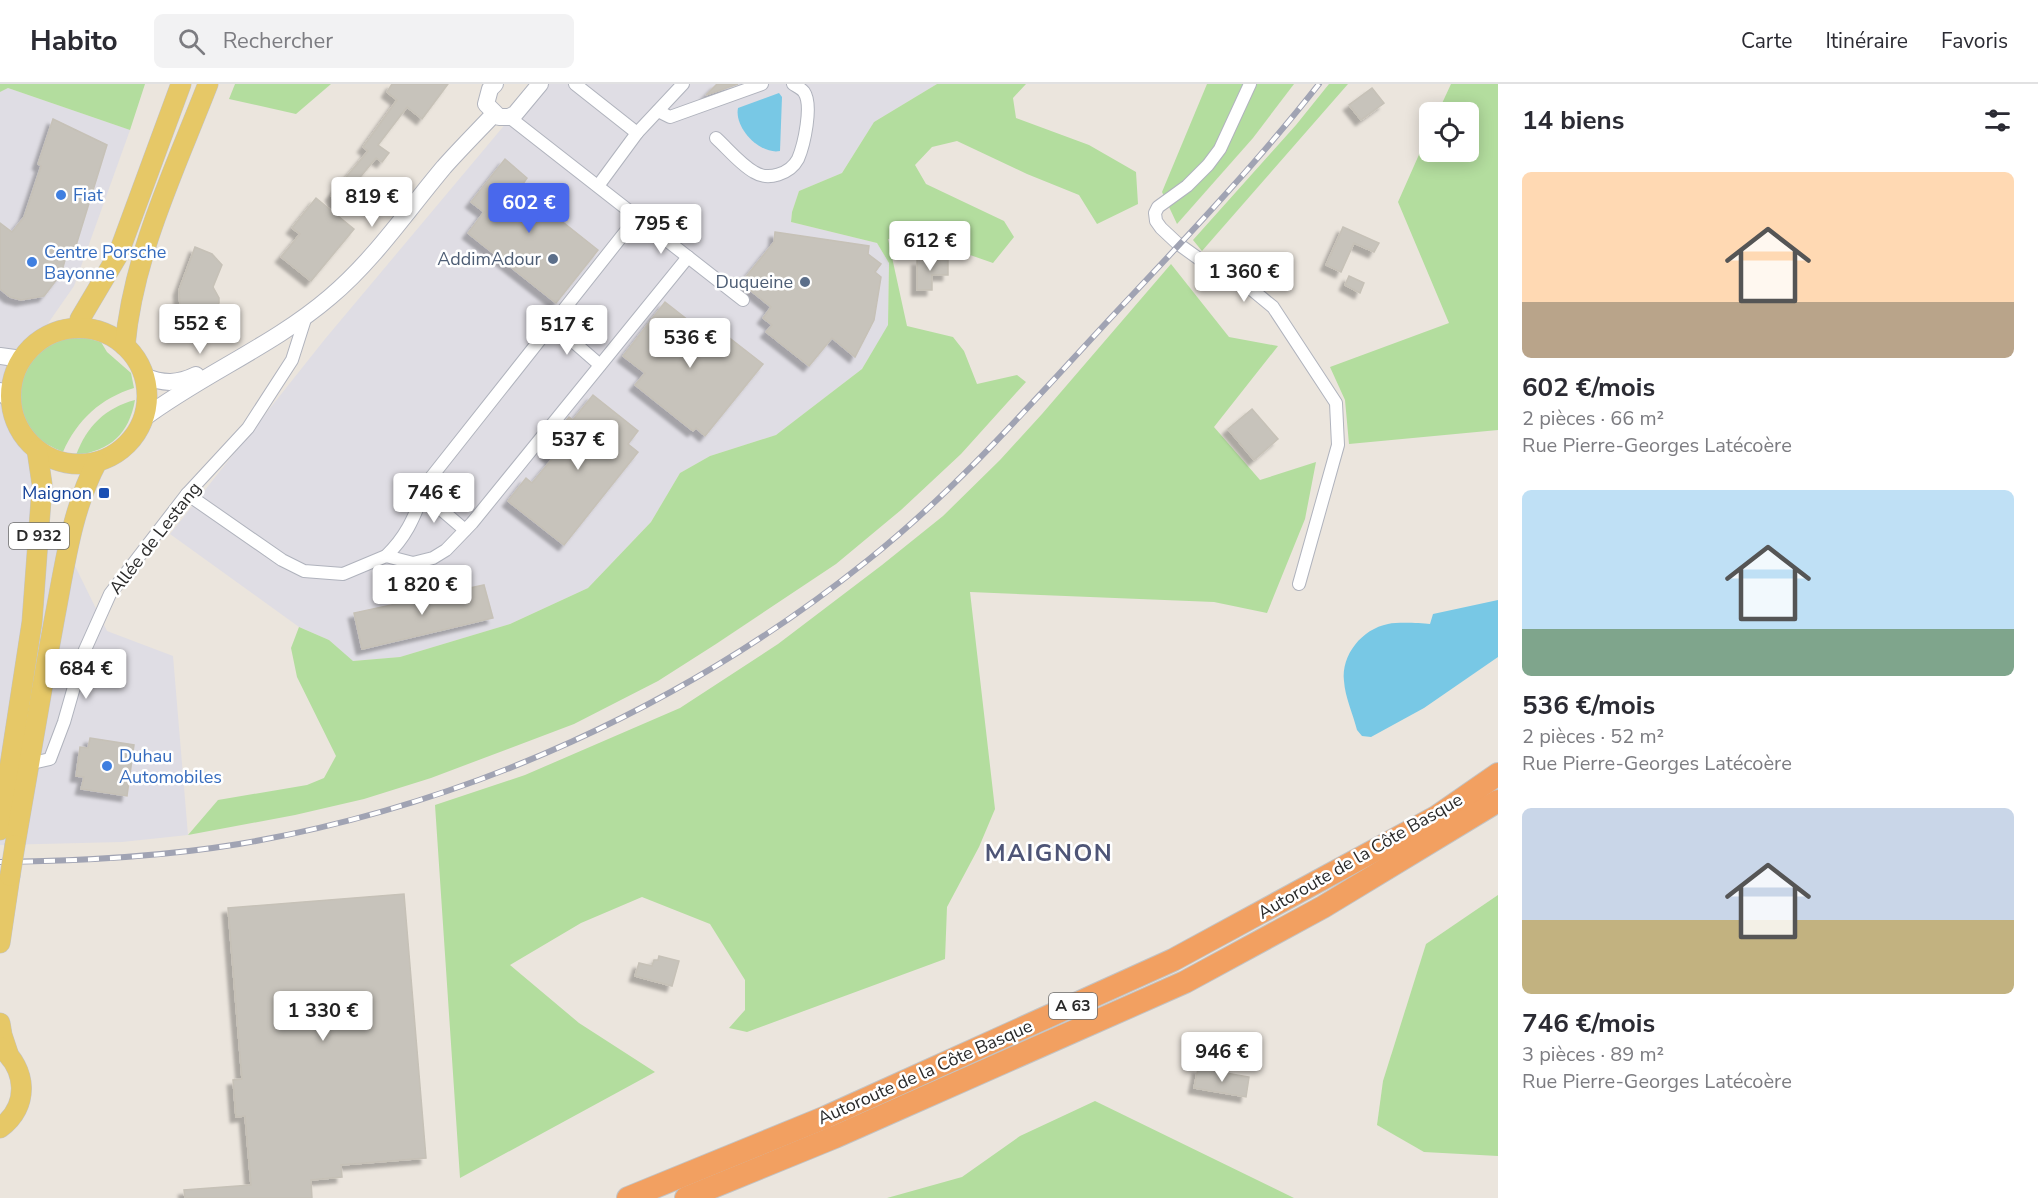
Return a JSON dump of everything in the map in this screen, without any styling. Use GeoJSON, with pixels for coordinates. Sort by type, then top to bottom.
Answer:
{"type":"FeatureCollection","features":[{"type":"Feature","properties":{"kind":"highway","name":"Autoroute de la Côte Basque"},"geometry":{"type":"LineString","coordinates":[[628,1198],[826,1117],[1173,960],[1436,817],[1498,774]]}},
{"type":"Feature","properties":{"kind":"highway","name":"Autoroute de la Côte Basque"},"geometry":{"type":"LineString","coordinates":[[686,1198],[835,1137],[1185,982],[1323,907],[1498,801]]}},
{"type":"Feature","properties":{"kind":"main road"},"geometry":{"type":"LineString","coordinates":[[78,328],[80,319],[118,255],[181,84]]}},
{"type":"Feature","properties":{"kind":"main road"},"geometry":{"type":"LineString","coordinates":[[125,346],[127,319],[134,287],[155,222],[207,84]]}},
{"type":"Feature","properties":{"kind":"main road"},"geometry":{"type":"LineString","coordinates":[[495,84],[490,89],[486,104],[501,116]]}},
{"type":"Feature","properties":{"kind":"main road"},"geometry":{"type":"LineString","coordinates":[[144,418],[169,399],[306,316],[352,277],[445,166],[540,84]]}},
{"type":"Feature","properties":{"kind":"main road"},"geometry":{"type":"LineString","coordinates":[[78,328],[95,330],[125,346],[134,356],[144,376],[146,407],[144,418],[133,438],[117,453],[97,462],[68,463],[55,460],[37,450],[19,428],[5,396],[22,358],[37,343],[50,335],[78,328]]}},
{"type":"Feature","properties":{"kind":"main road"},"geometry":{"type":"LineString","coordinates":[[144,376],[168,383],[186,380],[255,349]]}},
{"type":"Feature","properties":{"kind":"main road"},"geometry":{"type":"LineString","coordinates":[[0,356],[22,358]]}},
{"type":"Feature","properties":{"kind":"main road","name":"D 932"},"geometry":{"type":"LineString","coordinates":[[0,943],[15,845],[13,771],[37,566],[42,484],[37,450]]}},
{"type":"Feature","properties":{"kind":"main road","name":"D 932"},"geometry":{"type":"LineString","coordinates":[[1,819],[75,516],[97,462]]}},
{"type":"Feature","properties":{"kind":"main road"},"geometry":{"type":"LineString","coordinates":[[0,1023],[4,1050],[16,1064],[21,1079],[21,1095],[16,1110],[0,1128]]}},
{"type":"Feature","properties":{"kind":"street"},"geometry":{"type":"LineString","coordinates":[[575,84],[637,133]]}},
{"type":"Feature","properties":{"kind":"street"},"geometry":{"type":"LineString","coordinates":[[598,186],[637,133],[683,84]]}},
{"type":"Feature","properties":{"kind":"street"},"geometry":{"type":"LineString","coordinates":[[658,111],[670,117],[762,84]]}},
{"type":"Feature","properties":{"kind":"street"},"geometry":{"type":"LineString","coordinates":[[716,138],[754,173],[768,177],[783,174],[797,161],[806,126],[808,105],[804,92],[793,84]]}},
{"type":"Feature","properties":{"kind":"street"},"geometry":{"type":"LineString","coordinates":[[1250,84],[1220,149],[1187,186],[1158,207],[1155,213],[1161,228],[1177,243],[1221,274],[1250,288],[1273,307],[1336,403],[1338,445],[1299,584]]}},
{"type":"Feature","properties":{"kind":"street"},"geometry":{"type":"LineString","coordinates":[[501,116],[598,186],[743,300]]}},
{"type":"Feature","properties":{"kind":"street"},"geometry":{"type":"LineString","coordinates":[[187,494],[282,560],[304,571],[343,574],[386,556],[400,543],[411,527],[429,480],[637,217]]}},
{"type":"Feature","properties":{"kind":"street"},"geometry":{"type":"LineString","coordinates":[[386,556],[413,562],[433,558],[446,550],[465,530],[688,257]]}},
{"type":"Feature","properties":{"kind":"street","name":"Allée de Lestang"},"geometry":{"type":"LineString","coordinates":[[13,771],[50,759],[64,722],[84,652],[110,594],[187,494],[248,428],[292,360],[306,316]]}},
{"type":"Feature","properties":{"kind":"street"},"geometry":{"type":"LineString","coordinates":[[553,324],[600,365]]}},
{"type":"Feature","properties":{"kind":"street"},"geometry":{"type":"LineString","coordinates":[[423,494],[465,530]]}},
{"type":"Feature","properties":{"kind":"shaded area"},"geometry":{"type":"Polygon","coordinates":[[[539,84],[937,84],[874,122],[842,173],[799,191],[792,212],[791,222],[877,243],[889,263],[888,326],[862,369],[776,435],[710,456],[680,473],[651,522],[588,588],[510,624],[400,657],[352,661],[329,640],[299,627],[170,534],[325,339],[539,84]]]}},
{"type":"Feature","properties":{"kind":"shaded area"},"geometry":{"type":"Polygon","coordinates":[[[8,88],[130,130],[74,286],[12,375],[40,508],[76,568],[107,631],[173,656],[188,835],[122,842],[0,845],[0,92],[8,88]]]}},
{"type":"Feature","properties":{"kind":"green space"},"geometry":{"type":"Polygon","coordinates":[[[0,84],[145,84],[130,130],[8,88],[0,92],[0,84]]]}},
{"type":"Feature","properties":{"kind":"green space"},"geometry":{"type":"Polygon","coordinates":[[[235,84],[331,84],[296,114],[229,99],[235,84]]]}},
{"type":"Feature","properties":{"kind":"green space"},"geometry":{"type":"Polygon","coordinates":[[[937,84],[1026,84],[1013,98],[1016,118],[1089,145],[1136,172],[1138,204],[1097,224],[1079,195],[1027,174],[957,141],[932,147],[915,165],[926,184],[1004,221],[1014,237],[993,263],[930,241],[888,239],[907,326],[953,337],[964,351],[977,384],[1017,375],[1026,382],[961,454],[901,510],[836,564],[658,681],[574,724],[431,778],[364,799],[295,815],[188,835],[218,800],[307,785],[324,778],[336,756],[297,677],[291,648],[299,627],[329,640],[353,661],[400,657],[510,624],[588,588],[651,522],[680,473],[710,456],[776,435],[862,369],[888,325],[889,263],[877,243],[791,222],[792,212],[799,191],[842,173],[874,122],[937,84]]]}},
{"type":"Feature","properties":{"kind":"green space"},"geometry":{"type":"Polygon","coordinates":[[[1207,84],[1294,84],[1253,138],[1177,224],[1162,192],[1207,84]]]}},
{"type":"Feature","properties":{"kind":"green space"},"geometry":{"type":"Polygon","coordinates":[[[1329,84],[1348,84],[1202,251],[1193,240],[1296,125],[1329,84]]]}},
{"type":"Feature","properties":{"kind":"green space"},"geometry":{"type":"Polygon","coordinates":[[[1451,84],[1498,84],[1498,430],[1349,444],[1345,400],[1330,367],[1449,323],[1398,202],[1419,155],[1419,162],[1479,162],[1479,102],[1443,102],[1451,84]]]}},
{"type":"Feature","properties":{"kind":"green space"},"geometry":{"type":"Polygon","coordinates":[[[1171,264],[1229,337],[1278,346],[1214,427],[1260,480],[1316,462],[1305,519],[1267,613],[1214,602],[970,592],[995,809],[979,847],[947,907],[945,959],[747,1032],[729,1028],[745,1010],[745,980],[710,924],[642,897],[581,923],[510,965],[579,1023],[655,1072],[460,1178],[435,805],[525,775],[680,708],[778,644],[943,516],[1000,460],[1042,414],[1171,264]]]}},
{"type":"Feature","properties":{"kind":"green space"},"geometry":{"type":"Polygon","coordinates":[[[83,337],[101,342],[107,352],[131,373],[134,388],[111,398],[91,412],[75,430],[63,452],[42,441],[32,432],[24,419],[20,404],[20,390],[29,363],[38,352],[64,338],[83,337]]]}},
{"type":"Feature","properties":{"kind":"green space"},"geometry":{"type":"Polygon","coordinates":[[[135,400],[128,422],[116,439],[99,450],[76,455],[86,435],[98,420],[124,403],[135,400]]]}},
{"type":"Feature","properties":{"kind":"green space"},"geometry":{"type":"Polygon","coordinates":[[[1498,895],[1498,1156],[1424,1152],[1377,1125],[1383,1081],[1426,944],[1498,895]]]}},
{"type":"Feature","properties":{"kind":"green space"},"geometry":{"type":"Polygon","coordinates":[[[1095,1101],[1294,1198],[887,1198],[962,1177],[1020,1136],[1095,1101]]]}},
{"type":"Feature","properties":{"kind":"water"},"geometry":{"type":"Polygon","coordinates":[[[779,93],[782,97],[780,151],[772,151],[757,144],[744,131],[740,124],[738,108],[779,93]]]}},
{"type":"Feature","properties":{"kind":"water"},"geometry":{"type":"Polygon","coordinates":[[[1498,600],[1498,657],[1424,708],[1371,737],[1362,736],[1357,730],[1347,699],[1344,671],[1350,653],[1362,637],[1388,624],[1430,624],[1433,614],[1498,600]]]}},
{"type":"Feature","properties":{"kind":"building"},"geometry":{"type":"Polygon","coordinates":[[[392,84],[448,84],[422,119],[407,107],[378,145],[389,153],[382,162],[376,158],[336,206],[331,195],[368,151],[363,147],[397,100],[387,92],[392,84]]]}},
{"type":"Feature","properties":{"kind":"building"},"geometry":{"type":"Polygon","coordinates":[[[717,84],[738,84],[706,95],[717,84]]]}},
{"type":"Feature","properties":{"kind":"building"},"geometry":{"type":"Polygon","coordinates":[[[1372,88],[1384,103],[1361,120],[1349,105],[1372,88]]]}},
{"type":"Feature","properties":{"kind":"building","name":"Fiat"},"geometry":{"type":"Polygon","coordinates":[[[53,119],[107,145],[74,252],[68,250],[61,274],[44,296],[21,300],[10,297],[0,289],[0,223],[12,232],[24,217],[41,166],[38,164],[53,119]]]}},
{"type":"Feature","properties":{"kind":"building"},"geometry":{"type":"Polygon","coordinates":[[[505,159],[527,178],[520,188],[598,250],[556,303],[468,233],[484,212],[471,202],[505,159]]]}},
{"type":"Feature","properties":{"kind":"building"},"geometry":{"type":"Polygon","coordinates":[[[316,198],[354,229],[311,281],[281,257],[300,234],[292,228],[316,198]]]}},
{"type":"Feature","properties":{"kind":"building"},"geometry":{"type":"Polygon","coordinates":[[[1343,227],[1379,243],[1374,252],[1354,243],[1341,272],[1326,265],[1343,227]]]}},
{"type":"Feature","properties":{"kind":"building"},"geometry":{"type":"Polygon","coordinates":[[[775,232],[869,246],[868,254],[881,264],[875,272],[881,277],[874,320],[855,357],[832,338],[809,366],[766,332],[772,325],[763,318],[771,307],[741,283],[774,242],[775,232]]]}},
{"type":"Feature","properties":{"kind":"building"},"geometry":{"type":"Polygon","coordinates":[[[195,247],[212,254],[222,265],[213,287],[219,298],[219,303],[213,310],[219,329],[197,327],[186,318],[180,306],[179,290],[195,247]]]}},
{"type":"Feature","properties":{"kind":"building"},"geometry":{"type":"Polygon","coordinates":[[[917,260],[948,260],[948,275],[932,275],[932,290],[917,290],[917,260]]]}},
{"type":"Feature","properties":{"kind":"building"},"geometry":{"type":"Polygon","coordinates":[[[1349,276],[1364,283],[1360,293],[1345,285],[1349,276]]]}},
{"type":"Feature","properties":{"kind":"building"},"geometry":{"type":"Polygon","coordinates":[[[665,302],[711,338],[718,329],[763,364],[705,436],[696,428],[693,431],[635,385],[645,373],[623,356],[665,302]]]}},
{"type":"Feature","properties":{"kind":"building"},"geometry":{"type":"Polygon","coordinates":[[[593,395],[638,431],[628,444],[638,452],[564,545],[508,501],[526,478],[532,483],[552,459],[546,454],[566,429],[562,425],[569,417],[573,420],[593,395]]]}},
{"type":"Feature","properties":{"kind":"building"},"geometry":{"type":"Polygon","coordinates":[[[1252,409],[1278,439],[1254,460],[1228,429],[1252,409]]]}},
{"type":"Feature","properties":{"kind":"building"},"geometry":{"type":"Polygon","coordinates":[[[484,585],[493,618],[362,649],[354,613],[484,585]]]}},
{"type":"Feature","properties":{"kind":"building"},"geometry":{"type":"Polygon","coordinates":[[[90,738],[134,745],[127,796],[81,789],[84,777],[76,776],[80,747],[88,748],[90,738]]]}},
{"type":"Feature","properties":{"kind":"building"},"geometry":{"type":"Polygon","coordinates":[[[404,894],[426,1158],[341,1165],[342,1177],[311,1180],[312,1198],[185,1198],[184,1190],[251,1185],[245,1116],[236,1117],[233,1080],[242,1079],[228,908],[404,894]]]}},
{"type":"Feature","properties":{"kind":"building"},"geometry":{"type":"Polygon","coordinates":[[[659,956],[679,961],[672,986],[635,976],[639,963],[652,966],[654,960],[658,960],[659,956]]]}},
{"type":"Feature","properties":{"kind":"building"},"geometry":{"type":"Polygon","coordinates":[[[1198,1068],[1249,1077],[1246,1097],[1194,1088],[1198,1068]]]}},
{"type":"Feature","properties":{"kind":"railway"},"geometry":{"type":"LineString","coordinates":[[0,862],[120,858],[239,844],[324,827],[408,804],[491,775],[571,742],[650,703],[726,660],[798,612],[868,560],[962,476],[1215,206],[1319,84]]}},
{"type":"Feature","properties":{"kind":"place","name":"Fiat"},"geometry":{"type":"Point","coordinates":[61,195]}},
{"type":"Feature","properties":{"kind":"place","name":"AddimAdour"},"geometry":{"type":"Point","coordinates":[553,259]}},
{"type":"Feature","properties":{"kind":"place","name":"Centre Porsche Bayonne"},"geometry":{"type":"Point","coordinates":[32,262]}},
{"type":"Feature","properties":{"kind":"place","name":"Duqueine"},"geometry":{"type":"Point","coordinates":[805,282]}},
{"type":"Feature","properties":{"kind":"place","name":"Maignon"},"geometry":{"type":"Point","coordinates":[104,493]}},
{"type":"Feature","properties":{"kind":"place","name":"Duhau Automobiles"},"geometry":{"type":"Point","coordinates":[107,766]}},
{"type":"Feature","properties":{"kind":"district","name":"MAIGNON"},"geometry":{"type":"Point","coordinates":[1049,853]}}]}
